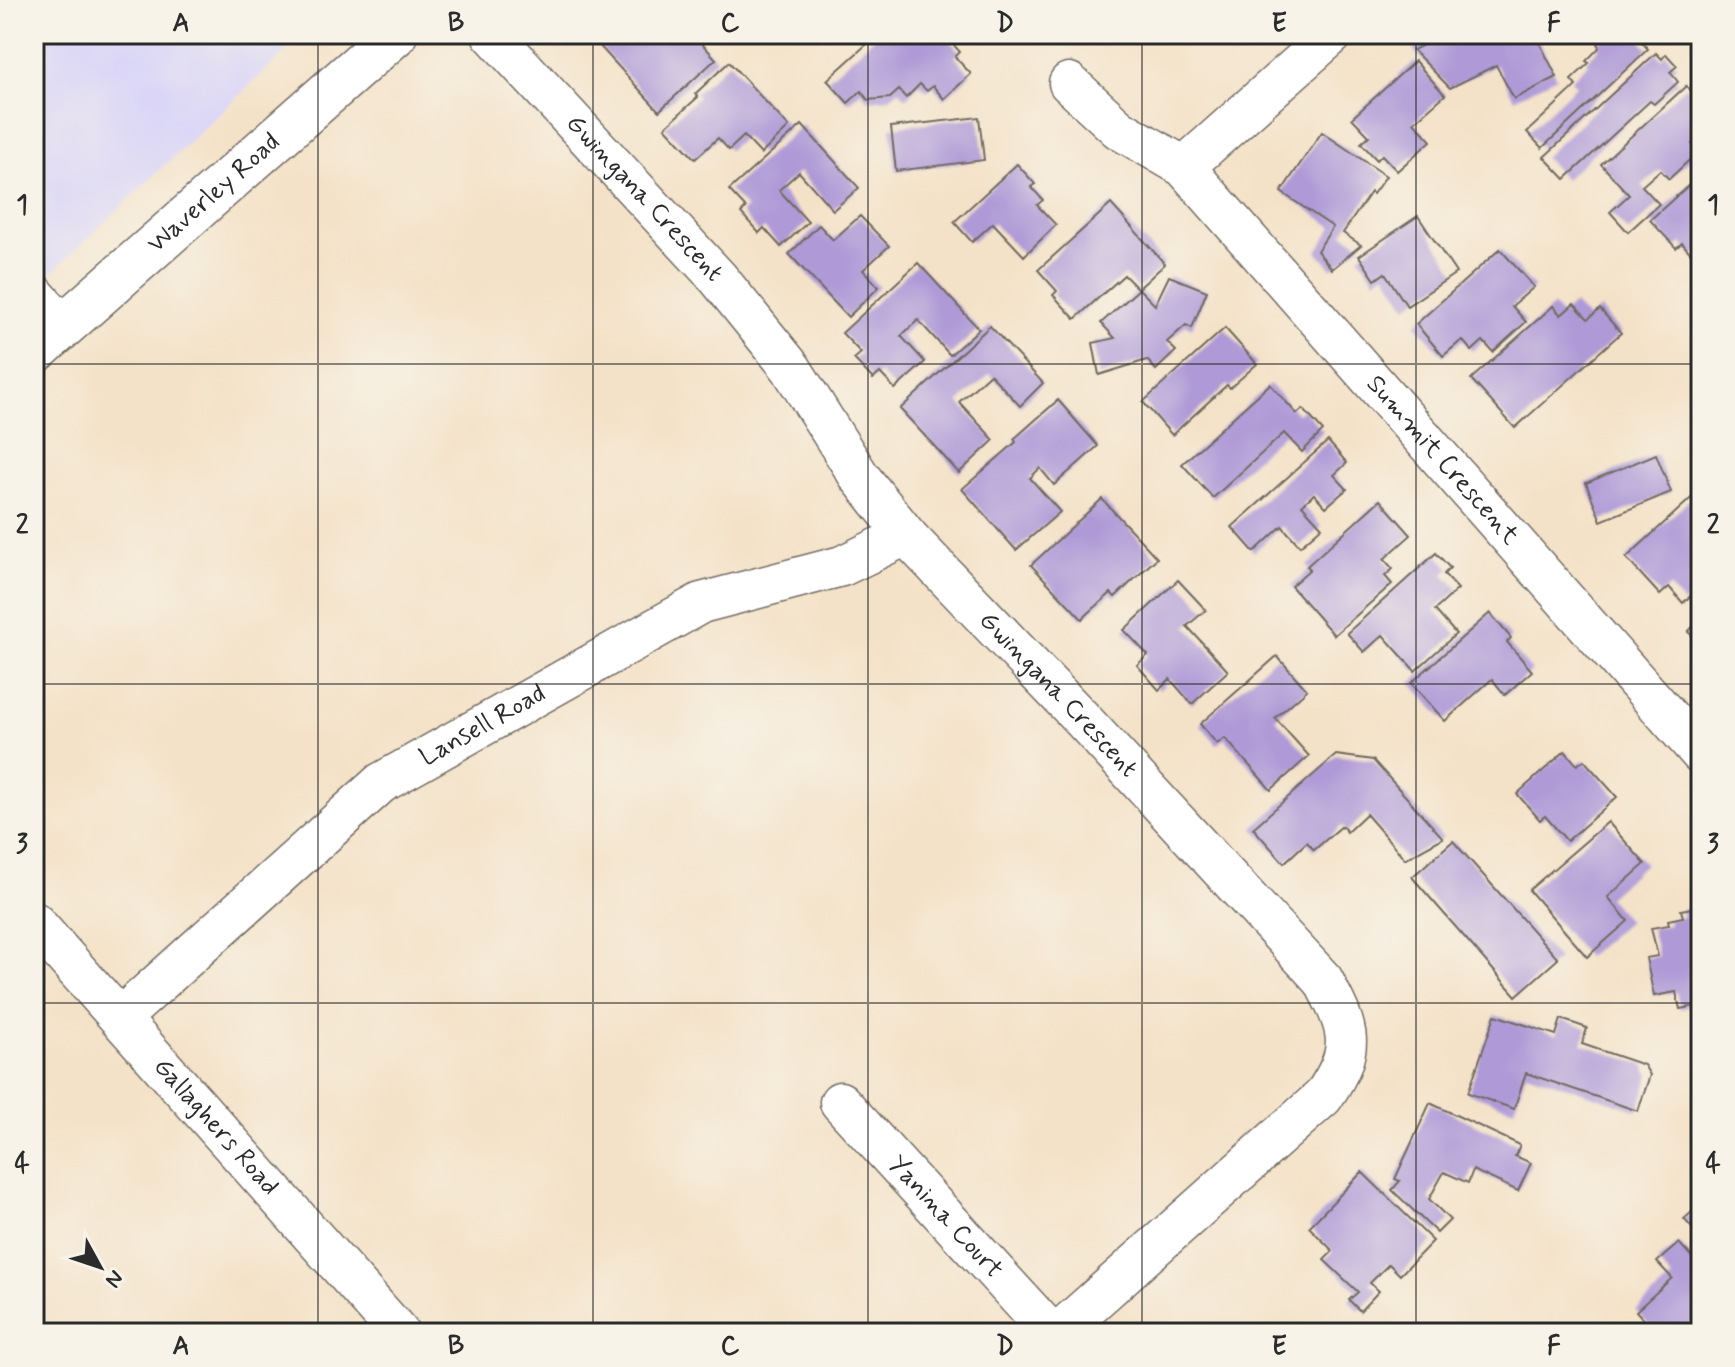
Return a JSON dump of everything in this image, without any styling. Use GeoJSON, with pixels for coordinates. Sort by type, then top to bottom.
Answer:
{"type":"FeatureCollection","features":[{"type":"Feature","properties":{"kind":"main road","name":"Waverley Road"},"geometry":{"type":"LineString","coordinates":[[49,339],[395,34]]}},
{"type":"Feature","properties":{"kind":"street","name":"Gwingana Crescent"},"geometry":{"type":"LineString","coordinates":[[492,34],[718,278],[791,368],[859,476],[906,535],[1323,980],[1341,1014],[1348,1042],[1340,1073],[1323,1097],[1058,1333]]}},
{"type":"Feature","properties":{"kind":"street"},"geometry":{"type":"LineString","coordinates":[[1184,167],[1333,34]]}},
{"type":"Feature","properties":{"kind":"street","name":"Summit Crescent"},"geometry":{"type":"LineString","coordinates":[[1069,83],[1119,129],[1184,167],[1701,754]]}},
{"type":"Feature","properties":{"kind":"street"},"geometry":{"type":"LineString","coordinates":[[34,294],[49,339]]}},
{"type":"Feature","properties":{"kind":"street","name":"Lansell Road"},"geometry":{"type":"LineString","coordinates":[[120,1018],[381,783],[701,603],[842,566],[906,535]]}},
{"type":"Feature","properties":{"kind":"street","name":"Gallaghers Road"},"geometry":{"type":"LineString","coordinates":[[34,922],[389,1330]]}},
{"type":"Feature","properties":{"kind":"street","name":"Yanina Court"},"geometry":{"type":"LineString","coordinates":[[840,1102],[1051,1333]]}},
{"type":"Feature","properties":{"kind":"shaded area"},"geometry":{"type":"Polygon","coordinates":[[[34,34],[304,34],[34,289],[34,34]]]}},
{"type":"Feature","properties":{"kind":"building"},"geometry":{"type":"Polygon","coordinates":[[[588,34],[604,34],[595,42],[588,34]]]}},
{"type":"Feature","properties":{"kind":"building"},"geometry":{"type":"Polygon","coordinates":[[[607,34],[693,34],[716,59],[659,111],[597,43],[607,34]]]}},
{"type":"Feature","properties":{"kind":"building"},"geometry":{"type":"Polygon","coordinates":[[[878,34],[944,34],[960,52],[955,57],[971,74],[944,99],[933,86],[927,91],[920,84],[906,98],[899,90],[890,98],[868,100],[861,91],[848,103],[827,80],[878,34]]]}},
{"type":"Feature","properties":{"kind":"building"},"geometry":{"type":"Polygon","coordinates":[[[1445,34],[1535,34],[1557,77],[1514,99],[1496,65],[1450,88],[1413,50],[1445,34]]]}},
{"type":"Feature","properties":{"kind":"building"},"geometry":{"type":"Polygon","coordinates":[[[1606,34],[1648,34],[1641,41],[1648,49],[1542,148],[1527,132],[1576,86],[1571,80],[1589,63],[1586,61],[1599,48],[1598,44],[1606,34]]]}},
{"type":"Feature","properties":{"kind":"building"},"geometry":{"type":"Polygon","coordinates":[[[1656,53],[1662,59],[1666,54],[1677,66],[1670,72],[1678,82],[1654,104],[1650,101],[1565,179],[1544,157],[1656,53]]]}},
{"type":"Feature","properties":{"kind":"building"},"geometry":{"type":"Polygon","coordinates":[[[1415,61],[1445,95],[1414,122],[1431,141],[1397,171],[1382,155],[1377,160],[1361,143],[1369,136],[1352,118],[1415,61]]]}},
{"type":"Feature","properties":{"kind":"building"},"geometry":{"type":"Polygon","coordinates":[[[729,62],[789,127],[761,154],[744,136],[729,150],[718,138],[695,159],[665,127],[698,97],[695,94],[729,62]]]}},
{"type":"Feature","properties":{"kind":"building"},"geometry":{"type":"Polygon","coordinates":[[[1686,86],[1701,102],[1701,123],[1696,127],[1701,136],[1692,144],[1699,151],[1669,179],[1660,170],[1642,186],[1659,204],[1628,232],[1610,212],[1629,195],[1601,164],[1686,86]]]}},
{"type":"Feature","properties":{"kind":"building"},"geometry":{"type":"Polygon","coordinates":[[[979,117],[984,160],[896,171],[891,127],[979,117]]]}},
{"type":"Feature","properties":{"kind":"building"},"geometry":{"type":"Polygon","coordinates":[[[802,125],[859,188],[833,210],[799,172],[779,190],[808,222],[781,247],[764,228],[759,233],[741,213],[746,208],[729,190],[802,125]]]}},
{"type":"Feature","properties":{"kind":"building"},"geometry":{"type":"Polygon","coordinates":[[[1322,132],[1386,176],[1343,233],[1361,245],[1332,269],[1317,251],[1333,227],[1281,192],[1322,132]]]}},
{"type":"Feature","properties":{"kind":"building"},"geometry":{"type":"Polygon","coordinates":[[[1017,164],[1035,184],[1031,187],[1043,200],[1037,205],[1056,225],[1024,256],[993,223],[972,242],[954,222],[1017,164]]]}},
{"type":"Feature","properties":{"kind":"building"},"geometry":{"type":"Polygon","coordinates":[[[1701,174],[1701,249],[1693,256],[1682,243],[1676,248],[1650,220],[1701,174]]]}},
{"type":"Feature","properties":{"kind":"building"},"geometry":{"type":"Polygon","coordinates":[[[1111,204],[1165,264],[1138,289],[1124,275],[1075,319],[1053,295],[1057,291],[1038,270],[1111,204]]]}},
{"type":"Feature","properties":{"kind":"building"},"geometry":{"type":"Polygon","coordinates":[[[860,216],[889,246],[863,270],[879,287],[848,317],[789,254],[819,225],[833,240],[860,216]]]}},
{"type":"Feature","properties":{"kind":"building"},"geometry":{"type":"Polygon","coordinates":[[[1418,216],[1456,273],[1407,306],[1385,273],[1375,280],[1359,256],[1418,216]]]}},
{"type":"Feature","properties":{"kind":"building"},"geometry":{"type":"Polygon","coordinates":[[[1500,249],[1534,287],[1512,306],[1526,322],[1493,352],[1483,341],[1472,351],[1462,340],[1443,356],[1416,324],[1500,249]]]}},
{"type":"Feature","properties":{"kind":"building"},"geometry":{"type":"Polygon","coordinates":[[[918,263],[979,329],[950,355],[918,320],[901,336],[925,362],[895,389],[880,373],[873,379],[854,359],[861,353],[842,333],[918,263]]]}},
{"type":"Feature","properties":{"kind":"building"},"geometry":{"type":"Polygon","coordinates":[[[1169,276],[1207,291],[1192,328],[1186,325],[1167,342],[1176,351],[1156,370],[1147,360],[1099,375],[1093,343],[1115,338],[1101,323],[1139,289],[1155,305],[1169,276]]]}},
{"type":"Feature","properties":{"kind":"building"},"geometry":{"type":"Polygon","coordinates":[[[1574,304],[1588,319],[1600,309],[1621,333],[1515,428],[1471,379],[1553,306],[1561,315],[1574,304]]]}},
{"type":"Feature","properties":{"kind":"building"},"geometry":{"type":"Polygon","coordinates":[[[990,326],[1043,383],[1020,406],[990,374],[959,402],[994,440],[959,473],[900,409],[990,326]]]}},
{"type":"Feature","properties":{"kind":"building"},"geometry":{"type":"Polygon","coordinates":[[[1225,328],[1257,364],[1230,388],[1227,385],[1172,435],[1143,402],[1225,328]]]}},
{"type":"Feature","properties":{"kind":"building"},"geometry":{"type":"Polygon","coordinates":[[[1270,384],[1297,414],[1303,409],[1323,431],[1302,452],[1284,433],[1213,498],[1182,464],[1270,384]]]}},
{"type":"Feature","properties":{"kind":"building"},"geometry":{"type":"Polygon","coordinates":[[[1058,400],[1098,446],[1054,485],[1040,468],[1030,478],[1060,512],[1016,550],[962,489],[1058,400]]]}},
{"type":"Feature","properties":{"kind":"building"},"geometry":{"type":"Polygon","coordinates":[[[1328,441],[1347,463],[1334,475],[1347,489],[1326,507],[1314,494],[1302,505],[1322,527],[1300,546],[1282,526],[1254,552],[1232,527],[1328,441]]]}},
{"type":"Feature","properties":{"kind":"building"},"geometry":{"type":"Polygon","coordinates":[[[1656,454],[1671,492],[1601,521],[1586,483],[1656,454]]]}},
{"type":"Feature","properties":{"kind":"building"},"geometry":{"type":"Polygon","coordinates":[[[1701,489],[1701,527],[1695,532],[1701,539],[1701,586],[1683,603],[1669,587],[1660,595],[1626,558],[1701,489]]]}},
{"type":"Feature","properties":{"kind":"building"},"geometry":{"type":"Polygon","coordinates":[[[1102,499],[1157,558],[1115,597],[1111,593],[1082,619],[1031,565],[1102,499]]]}},
{"type":"Feature","properties":{"kind":"building"},"geometry":{"type":"Polygon","coordinates":[[[1380,500],[1411,535],[1384,559],[1393,569],[1385,576],[1392,584],[1334,635],[1291,586],[1310,569],[1307,566],[1380,500]]]}},
{"type":"Feature","properties":{"kind":"building"},"geometry":{"type":"Polygon","coordinates":[[[1436,553],[1450,568],[1444,574],[1458,589],[1435,610],[1456,634],[1415,671],[1383,635],[1364,652],[1347,633],[1436,553]]]}},
{"type":"Feature","properties":{"kind":"building"},"geometry":{"type":"Polygon","coordinates":[[[1178,580],[1206,610],[1187,626],[1228,671],[1192,704],[1170,679],[1159,690],[1137,665],[1148,655],[1124,630],[1178,580]]]}},
{"type":"Feature","properties":{"kind":"building"},"geometry":{"type":"Polygon","coordinates":[[[1490,613],[1511,638],[1507,642],[1532,671],[1505,695],[1492,679],[1445,721],[1411,683],[1490,613]]]}},
{"type":"Feature","properties":{"kind":"building"},"geometry":{"type":"Polygon","coordinates":[[[1701,618],[1701,643],[1688,632],[1701,618]]]}},
{"type":"Feature","properties":{"kind":"building"},"geometry":{"type":"Polygon","coordinates":[[[1277,656],[1307,690],[1275,718],[1309,756],[1271,790],[1225,738],[1217,744],[1200,724],[1277,656]]]}},
{"type":"Feature","properties":{"kind":"building"},"geometry":{"type":"Polygon","coordinates":[[[1565,751],[1577,765],[1584,760],[1617,797],[1567,841],[1545,816],[1540,820],[1517,794],[1565,751]]]}},
{"type":"Feature","properties":{"kind":"building"},"geometry":{"type":"Polygon","coordinates":[[[1336,755],[1373,760],[1443,838],[1405,859],[1366,814],[1347,832],[1342,826],[1314,850],[1307,842],[1284,863],[1253,828],[1336,755]]]}},
{"type":"Feature","properties":{"kind":"building"},"geometry":{"type":"Polygon","coordinates":[[[1608,822],[1645,864],[1608,897],[1628,921],[1587,957],[1529,890],[1608,822]]]}},
{"type":"Feature","properties":{"kind":"building"},"geometry":{"type":"Polygon","coordinates":[[[1453,841],[1558,959],[1516,996],[1412,877],[1453,841]]]}},
{"type":"Feature","properties":{"kind":"building"},"geometry":{"type":"Polygon","coordinates":[[[1701,906],[1701,1005],[1680,1009],[1676,992],[1654,996],[1646,958],[1658,956],[1651,928],[1669,925],[1668,920],[1683,917],[1681,910],[1701,906]]]}},
{"type":"Feature","properties":{"kind":"building"},"geometry":{"type":"Polygon","coordinates":[[[1495,1015],[1556,1035],[1561,1019],[1587,1028],[1582,1044],[1644,1065],[1650,1075],[1638,1111],[1526,1073],[1514,1109],[1468,1093],[1495,1015]]]}},
{"type":"Feature","properties":{"kind":"building"},"geometry":{"type":"Polygon","coordinates":[[[1430,1103],[1520,1145],[1515,1156],[1531,1163],[1518,1191],[1473,1170],[1468,1183],[1444,1172],[1429,1199],[1450,1220],[1437,1233],[1392,1190],[1400,1181],[1395,1179],[1430,1103]]]}},
{"type":"Feature","properties":{"kind":"building"},"geometry":{"type":"Polygon","coordinates":[[[1362,1172],[1433,1241],[1400,1275],[1389,1264],[1370,1283],[1379,1291],[1360,1311],[1349,1300],[1358,1292],[1324,1260],[1333,1251],[1309,1227],[1362,1172]]]}},
{"type":"Feature","properties":{"kind":"building"},"geometry":{"type":"Polygon","coordinates":[[[1701,1204],[1701,1238],[1684,1219],[1701,1204]]]}},
{"type":"Feature","properties":{"kind":"building"},"geometry":{"type":"Polygon","coordinates":[[[1679,1243],[1701,1267],[1701,1315],[1681,1333],[1656,1333],[1636,1311],[1672,1278],[1657,1262],[1679,1243]]]}}]}
